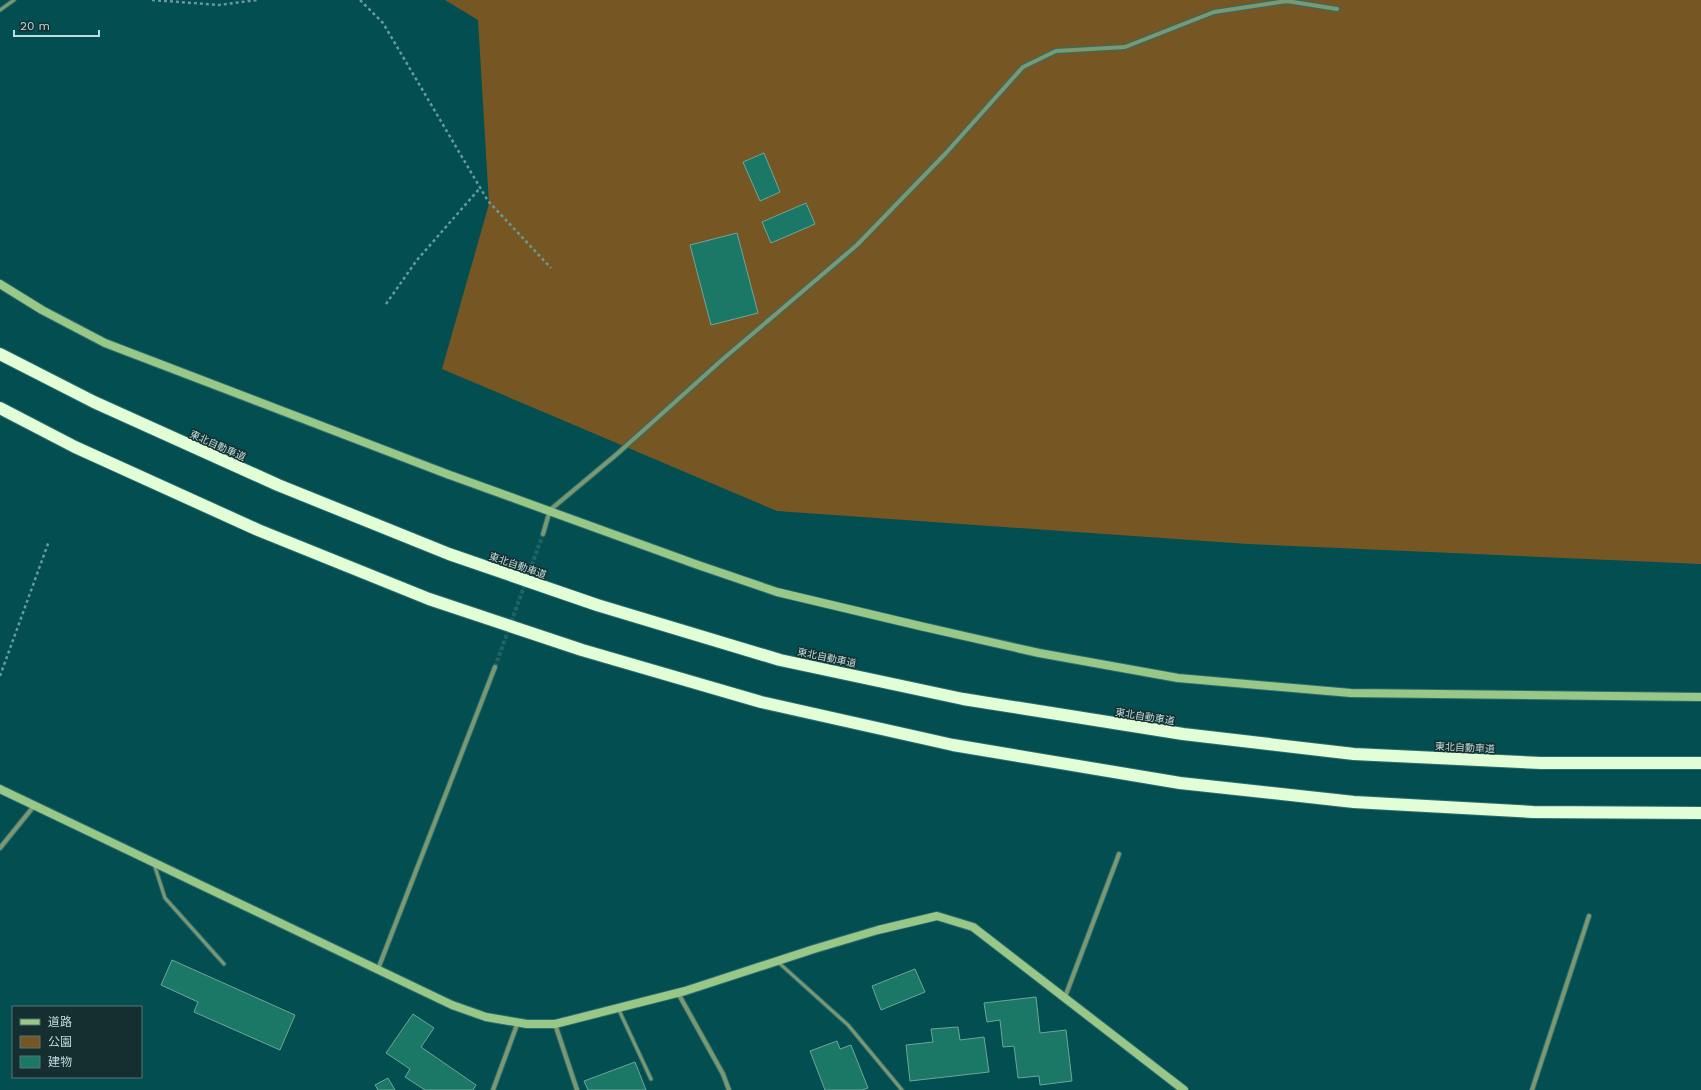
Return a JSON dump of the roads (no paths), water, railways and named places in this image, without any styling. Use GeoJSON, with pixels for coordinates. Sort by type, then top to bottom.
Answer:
{"type":"FeatureCollection","features":[{"type":"Feature","properties":{"kind":"highway","name":"東北自動車道"},"geometry":{"type":"LineString","coordinates":[[0,354],[94,402],[278,485],[449,554],[597,605],[780,660],[963,699],[1183,734],[1354,754],[1541,763],[1701,763]]}},
{"type":"Feature","properties":{"kind":"highway"},"geometry":{"type":"LineString","coordinates":[[0,408],[75,447],[258,530],[428,599],[582,650],[761,702],[953,745],[1180,783],[1354,802],[1533,812],[1701,813]]}},
{"type":"Feature","properties":{"kind":"street"},"geometry":{"type":"LineString","coordinates":[[543,534],[550,510],[616,454],[723,359],[857,245],[946,153],[1023,67],[1056,51],[1125,47],[1214,12],[1287,1],[1338,9]]}},
{"type":"Feature","properties":{"kind":"street"},"geometry":{"type":"LineString","coordinates":[[0,284],[42,310],[105,343],[447,474],[777,592],[1039,653],[1178,678],[1351,694],[1701,697]]}},
{"type":"Feature","properties":{"kind":"street"},"geometry":{"type":"LineString","coordinates":[[377,970],[495,667]]}},
{"type":"Feature","properties":{"kind":"street"},"geometry":{"type":"LineString","coordinates":[[0,789],[452,1005],[486,1017],[527,1024],[555,1024],[618,1008],[677,992],[878,930],[937,916],[973,927],[1184,1090]]}},
{"type":"Feature","properties":{"kind":"street"},"geometry":{"type":"LineString","coordinates":[[0,848],[34,805]]}},
{"type":"Feature","properties":{"kind":"street"},"geometry":{"type":"LineString","coordinates":[[1065,997],[1119,854]]}},
{"type":"Feature","properties":{"kind":"street"},"geometry":{"type":"LineString","coordinates":[[1532,1090],[1589,916]]}},
{"type":"Feature","properties":{"kind":"street"},"geometry":{"type":"LineString","coordinates":[[677,992],[723,1074],[729,1090]]}},
{"type":"Feature","properties":{"kind":"street"},"geometry":{"type":"LineString","coordinates":[[493,1090],[518,1022]]}},
{"type":"Feature","properties":{"kind":"street"},"geometry":{"type":"LineString","coordinates":[[555,1024],[577,1090]]}},
{"type":"Feature","properties":{"kind":"lane"},"geometry":{"type":"LineString","coordinates":[[0,10],[14,0]]}},
{"type":"Feature","properties":{"kind":"lane"},"geometry":{"type":"LineString","coordinates":[[153,863],[165,898],[224,964]]}},
{"type":"Feature","properties":{"kind":"lane"},"geometry":{"type":"LineString","coordinates":[[777,961],[848,1025],[902,1090]]}},
{"type":"Feature","properties":{"kind":"lane"},"geometry":{"type":"LineString","coordinates":[[618,1008],[651,1079]]}},
{"type":"Feature","properties":{"kind":"tunnel"},"geometry":{"type":"LineString","coordinates":[[495,667],[543,534]]}}]}
